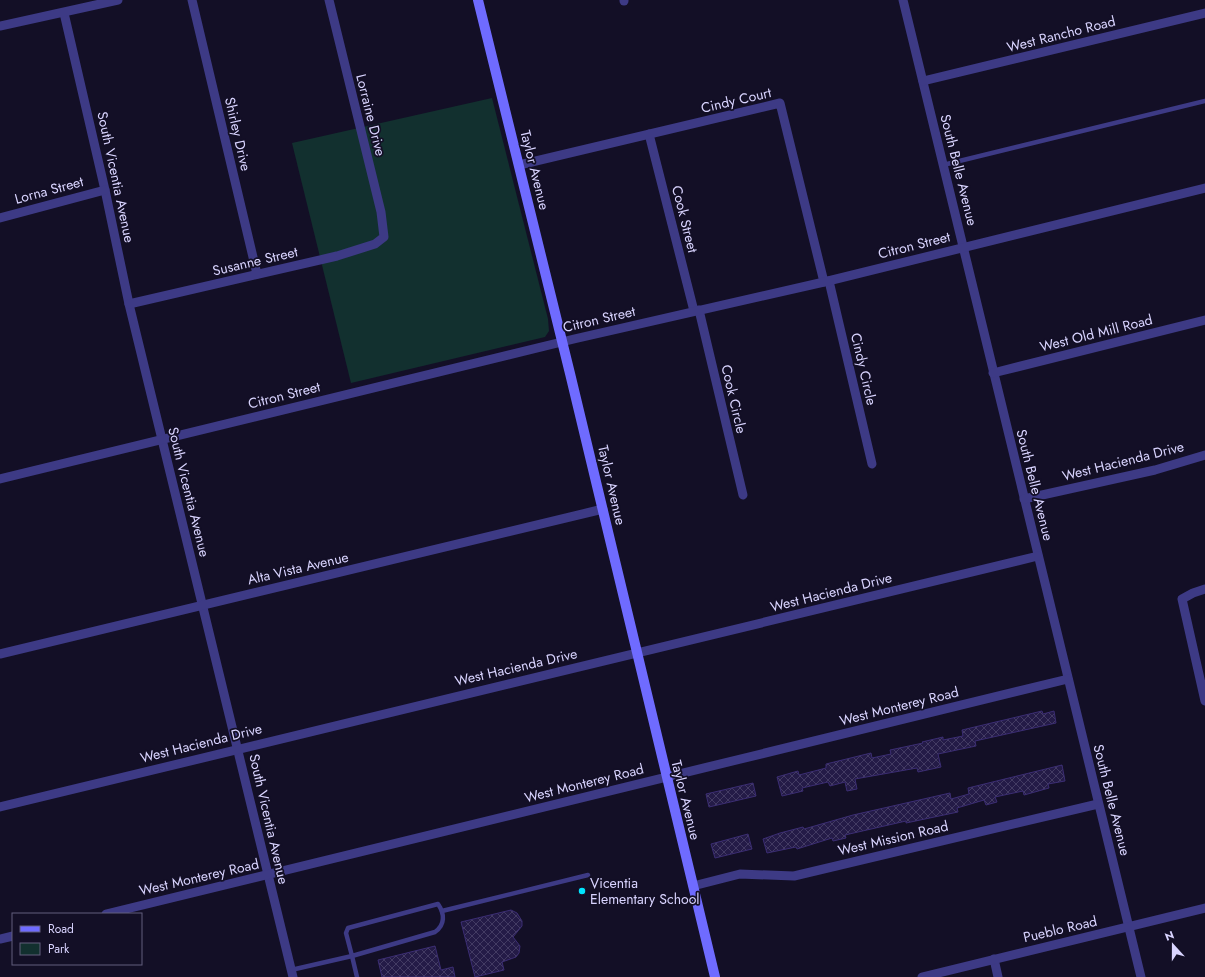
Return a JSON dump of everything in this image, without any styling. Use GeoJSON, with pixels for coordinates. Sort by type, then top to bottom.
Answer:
{"type":"FeatureCollection","features":[{"type":"Feature","properties":{"kind":"street"},"geometry":{"type":"LineString","coordinates":[[0,25],[118,0]]}},
{"type":"Feature","properties":{"kind":"street","name":"Shirley Drive"},"geometry":{"type":"LineString","coordinates":[[192,0],[257,274]]}},
{"type":"Feature","properties":{"kind":"street","name":"Lorraine Drive"},"geometry":{"type":"LineString","coordinates":[[329,0],[381,212],[384,237]]}},
{"type":"Feature","properties":{"kind":"street","name":"Taylor Avenue"},"geometry":{"type":"LineString","coordinates":[[478,0],[563,342],[636,653],[716,977]]}},
{"type":"Feature","properties":{"kind":"street","name":"South Belle Avenue"},"geometry":{"type":"LineString","coordinates":[[903,0],[1141,977]]}},
{"type":"Feature","properties":{"kind":"street","name":"South Vicentia Avenue"},"geometry":{"type":"LineString","coordinates":[[64,12],[105,190],[128,304],[292,973]]}},
{"type":"Feature","properties":{"kind":"street","name":"West Rancho Road"},"geometry":{"type":"LineString","coordinates":[[923,81],[1205,14]]}},
{"type":"Feature","properties":{"kind":"street","name":"Cindy Court"},"geometry":{"type":"LineString","coordinates":[[519,165],[780,103],[827,281]]}},
{"type":"Feature","properties":{"kind":"street","name":"Cook Street"},"geometry":{"type":"LineString","coordinates":[[649,134],[696,311]]}},
{"type":"Feature","properties":{"kind":"street","name":"Citron Street"},"geometry":{"type":"LineString","coordinates":[[0,479],[563,342],[827,281],[1205,188]]}},
{"type":"Feature","properties":{"kind":"street","name":"Lorna Street"},"geometry":{"type":"LineString","coordinates":[[0,218],[105,190]]}},
{"type":"Feature","properties":{"kind":"street","name":"Susanne Street"},"geometry":{"type":"LineString","coordinates":[[128,304],[337,256],[375,244],[384,237]]}},
{"type":"Feature","properties":{"kind":"street","name":"Cindy Circle"},"geometry":{"type":"LineString","coordinates":[[827,281],[872,464]]}},
{"type":"Feature","properties":{"kind":"street","name":"Cook Circle"},"geometry":{"type":"LineString","coordinates":[[696,311],[743,495]]}},
{"type":"Feature","properties":{"kind":"street","name":"West Old Mill Road"},"geometry":{"type":"LineString","coordinates":[[993,373],[1205,320]]}},
{"type":"Feature","properties":{"kind":"street","name":"West Hacienda Drive"},"geometry":{"type":"LineString","coordinates":[[1024,499],[1155,470],[1205,455]]}},
{"type":"Feature","properties":{"kind":"street","name":"Alta Vista Avenue"},"geometry":{"type":"LineString","coordinates":[[0,654],[603,509]]}},
{"type":"Feature","properties":{"kind":"street","name":"West Hacienda Drive"},"geometry":{"type":"LineString","coordinates":[[0,806],[1038,556]]}},
{"type":"Feature","properties":{"kind":"street"},"geometry":{"type":"LineString","coordinates":[[1205,589],[1193,592],[1182,599],[1205,701]]}},
{"type":"Feature","properties":{"kind":"street","name":"West Monterey Road"},"geometry":{"type":"LineString","coordinates":[[110,913],[268,876],[1068,679]]}},
{"type":"Feature","properties":{"kind":"street","name":"West Mission Road"},"geometry":{"type":"LineString","coordinates":[[693,886],[740,874],[794,876],[1098,804]]}},
{"type":"Feature","properties":{"kind":"street","name":"Pueblo Road"},"geometry":{"type":"LineString","coordinates":[[922,977],[1205,908]]}},
{"type":"Feature","properties":{"kind":"street"},"geometry":{"type":"LineString","coordinates":[[0,939],[12,936]]}},
{"type":"Feature","properties":{"kind":"street"},"geometry":{"type":"LineString","coordinates":[[994,959],[998,977]]}},
{"type":"Feature","properties":{"kind":"lane"},"geometry":{"type":"LineString","coordinates":[[943,165],[1205,101]]}},
{"type":"Feature","properties":{"kind":"lane"},"geometry":{"type":"LineString","coordinates":[[442,911],[588,875]]}},
{"type":"Feature","properties":{"kind":"lane"},"geometry":{"type":"LineString","coordinates":[[292,973],[352,956],[435,932],[442,927],[444,920],[442,911],[438,904],[348,928],[346,933],[352,956],[357,977]]}},
{"type":"Feature","properties":{"kind":"green space"},"geometry":{"type":"Polygon","coordinates":[[[492,98],[548,319],[549,331],[545,337],[351,383],[292,143],[492,98]]]}},
{"type":"Feature","properties":{"kind":"building"},"geometry":{"type":"Polygon","coordinates":[[[1042,711],[1043,714],[1054,711],[1056,723],[975,741],[976,746],[938,754],[941,767],[918,772],[917,768],[855,779],[857,789],[847,791],[845,782],[830,786],[828,782],[802,788],[803,791],[782,796],[777,777],[798,771],[799,775],[826,768],[826,764],[871,753],[872,758],[891,754],[890,750],[943,737],[943,740],[963,736],[962,730],[1042,711]]]}},
{"type":"Feature","properties":{"kind":"building"},"geometry":{"type":"Polygon","coordinates":[[[1062,765],[1065,781],[1048,784],[1049,788],[1024,795],[1023,791],[995,797],[997,802],[986,805],[984,800],[957,808],[958,812],[906,823],[906,821],[845,835],[846,838],[833,841],[832,838],[797,849],[796,847],[767,853],[763,839],[803,827],[804,829],[853,815],[950,793],[951,799],[969,794],[968,788],[1062,765]]]}},
{"type":"Feature","properties":{"kind":"building"},"geometry":{"type":"Polygon","coordinates":[[[753,783],[756,796],[709,807],[706,794],[753,783]]]}},
{"type":"Feature","properties":{"kind":"building"},"geometry":{"type":"Polygon","coordinates":[[[748,834],[752,849],[715,858],[711,844],[748,834]]]}},
{"type":"Feature","properties":{"kind":"building"},"geometry":{"type":"Polygon","coordinates":[[[511,910],[517,913],[522,921],[522,926],[513,937],[520,946],[519,953],[516,957],[502,962],[504,970],[475,977],[461,922],[511,910]]]}},
{"type":"Feature","properties":{"kind":"building"},"geometry":{"type":"Polygon","coordinates":[[[435,946],[441,970],[453,967],[455,977],[382,977],[378,960],[435,946]]]}},
{"type":"Feature","properties":{"kind":"place","name":"Vicentia Elementary School"},"geometry":{"type":"Point","coordinates":[582,891]}}]}
